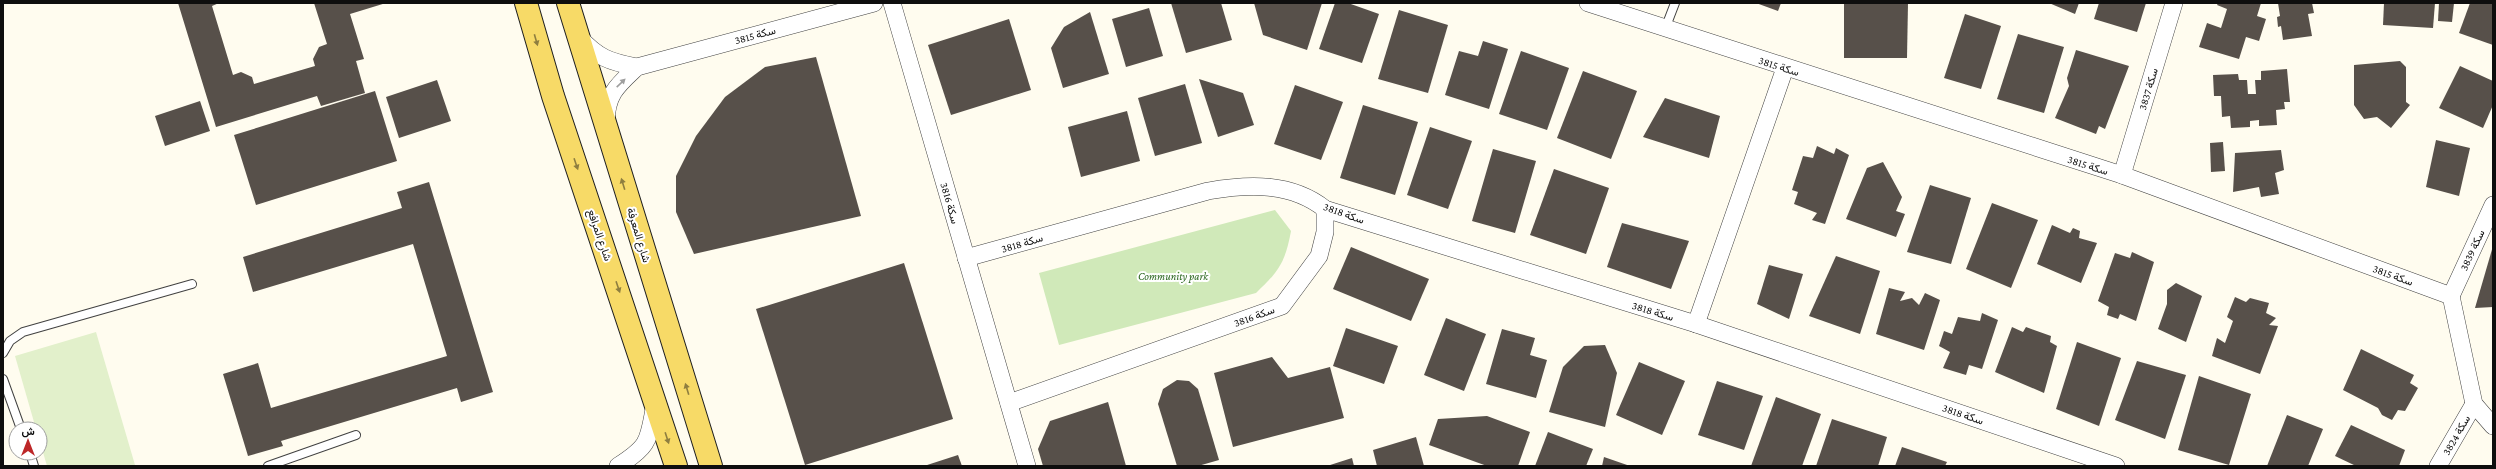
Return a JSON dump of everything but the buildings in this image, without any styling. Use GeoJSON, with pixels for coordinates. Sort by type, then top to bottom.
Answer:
{"type":"FeatureCollection","features":[{"type":"Feature","properties":{"kind":"main road","name":"شارع المرافع"},"geometry":{"type":"LineString","coordinates":[[526,3],[553,96],[676,466]]}},
{"type":"Feature","properties":{"kind":"main road","name":"شارع المعرفة"},"geometry":{"type":"LineString","coordinates":[[574,16],[606,129],[711,466]]}},
{"type":"Feature","properties":{"kind":"street","name":"سكة 3815"},"geometry":{"type":"LineString","coordinates":[[606,129],[607,103],[616,87],[637,68],[874,3]]}},
{"type":"Feature","properties":{"kind":"street","name":"سكة 3816"},"geometry":{"type":"LineString","coordinates":[[892,3],[1027,466]]}},
{"type":"Feature","properties":{"kind":"street","name":"سكة 3815"},"geometry":{"type":"LineString","coordinates":[[1588,3],[1785,68],[2122,175],[2451,296]]}},
{"type":"Feature","properties":{"kind":"street","name":"سكة 3837"},"geometry":{"type":"LineString","coordinates":[[2122,175],[2174,3]]}},
{"type":"Feature","properties":{"kind":"street","name":"سكة 3815"},"geometry":{"type":"LineString","coordinates":[[574,16],[588,48],[606,61],[637,68]]}},
{"type":"Feature","properties":{"kind":"street"},"geometry":{"type":"LineString","coordinates":[[1696,324],[1785,68]]}},
{"type":"Feature","properties":{"kind":"street","name":"سكة 3818"},"geometry":{"type":"LineString","coordinates":[[966,258],[1208,191],[1236,186],[1260,185],[1311,197],[1325,209],[1696,324],[2116,466]]}},
{"type":"Feature","properties":{"kind":"street","name":"سكة 3839"},"geometry":{"type":"LineString","coordinates":[[2451,296],[2493,205]]}},
{"type":"Feature","properties":{"kind":"street","name":"سكة 3816"},"geometry":{"type":"LineString","coordinates":[[1008,404],[1282,306],[1319,256],[1325,232],[1325,209]]}},
{"type":"Feature","properties":{"kind":"street"},"geometry":{"type":"LineString","coordinates":[[2451,296],[2474,404],[2493,426]]}},
{"type":"Feature","properties":{"kind":"street"},"geometry":{"type":"LineString","coordinates":[[618,466],[636,455],[648,441],[655,401]]}},
{"type":"Feature","properties":{"kind":"street","name":"سكة 3824"},"geometry":{"type":"LineString","coordinates":[[2438,466],[2474,404]]}},
{"type":"Feature","properties":{"kind":"lane"},"geometry":{"type":"LineString","coordinates":[[1665,28],[1675,3]]}},
{"type":"Feature","properties":{"kind":"lane"},"geometry":{"type":"LineString","coordinates":[[3,354],[10,341],[23,332],[192,284]]}},
{"type":"Feature","properties":{"kind":"lane"},"geometry":{"type":"LineString","coordinates":[[3,379],[18,421]]}},
{"type":"Feature","properties":{"kind":"lane"},"geometry":{"type":"LineString","coordinates":[[268,466],[356,435]]}},
{"type":"Feature","properties":{"kind":"green space","name":"Community park"},"geometry":{"type":"Polygon","coordinates":[[[1275,210],[1291,231],[1289,242],[1280,266],[1256,293],[1059,345],[1039,273],[1275,210]]]}},
{"type":"Feature","properties":{"kind":"green space"},"geometry":{"type":"Polygon","coordinates":[[[96,332],[135,465],[47,466],[46,461],[48,461],[48,421],[34,421],[15,356],[96,332]]]}}]}
